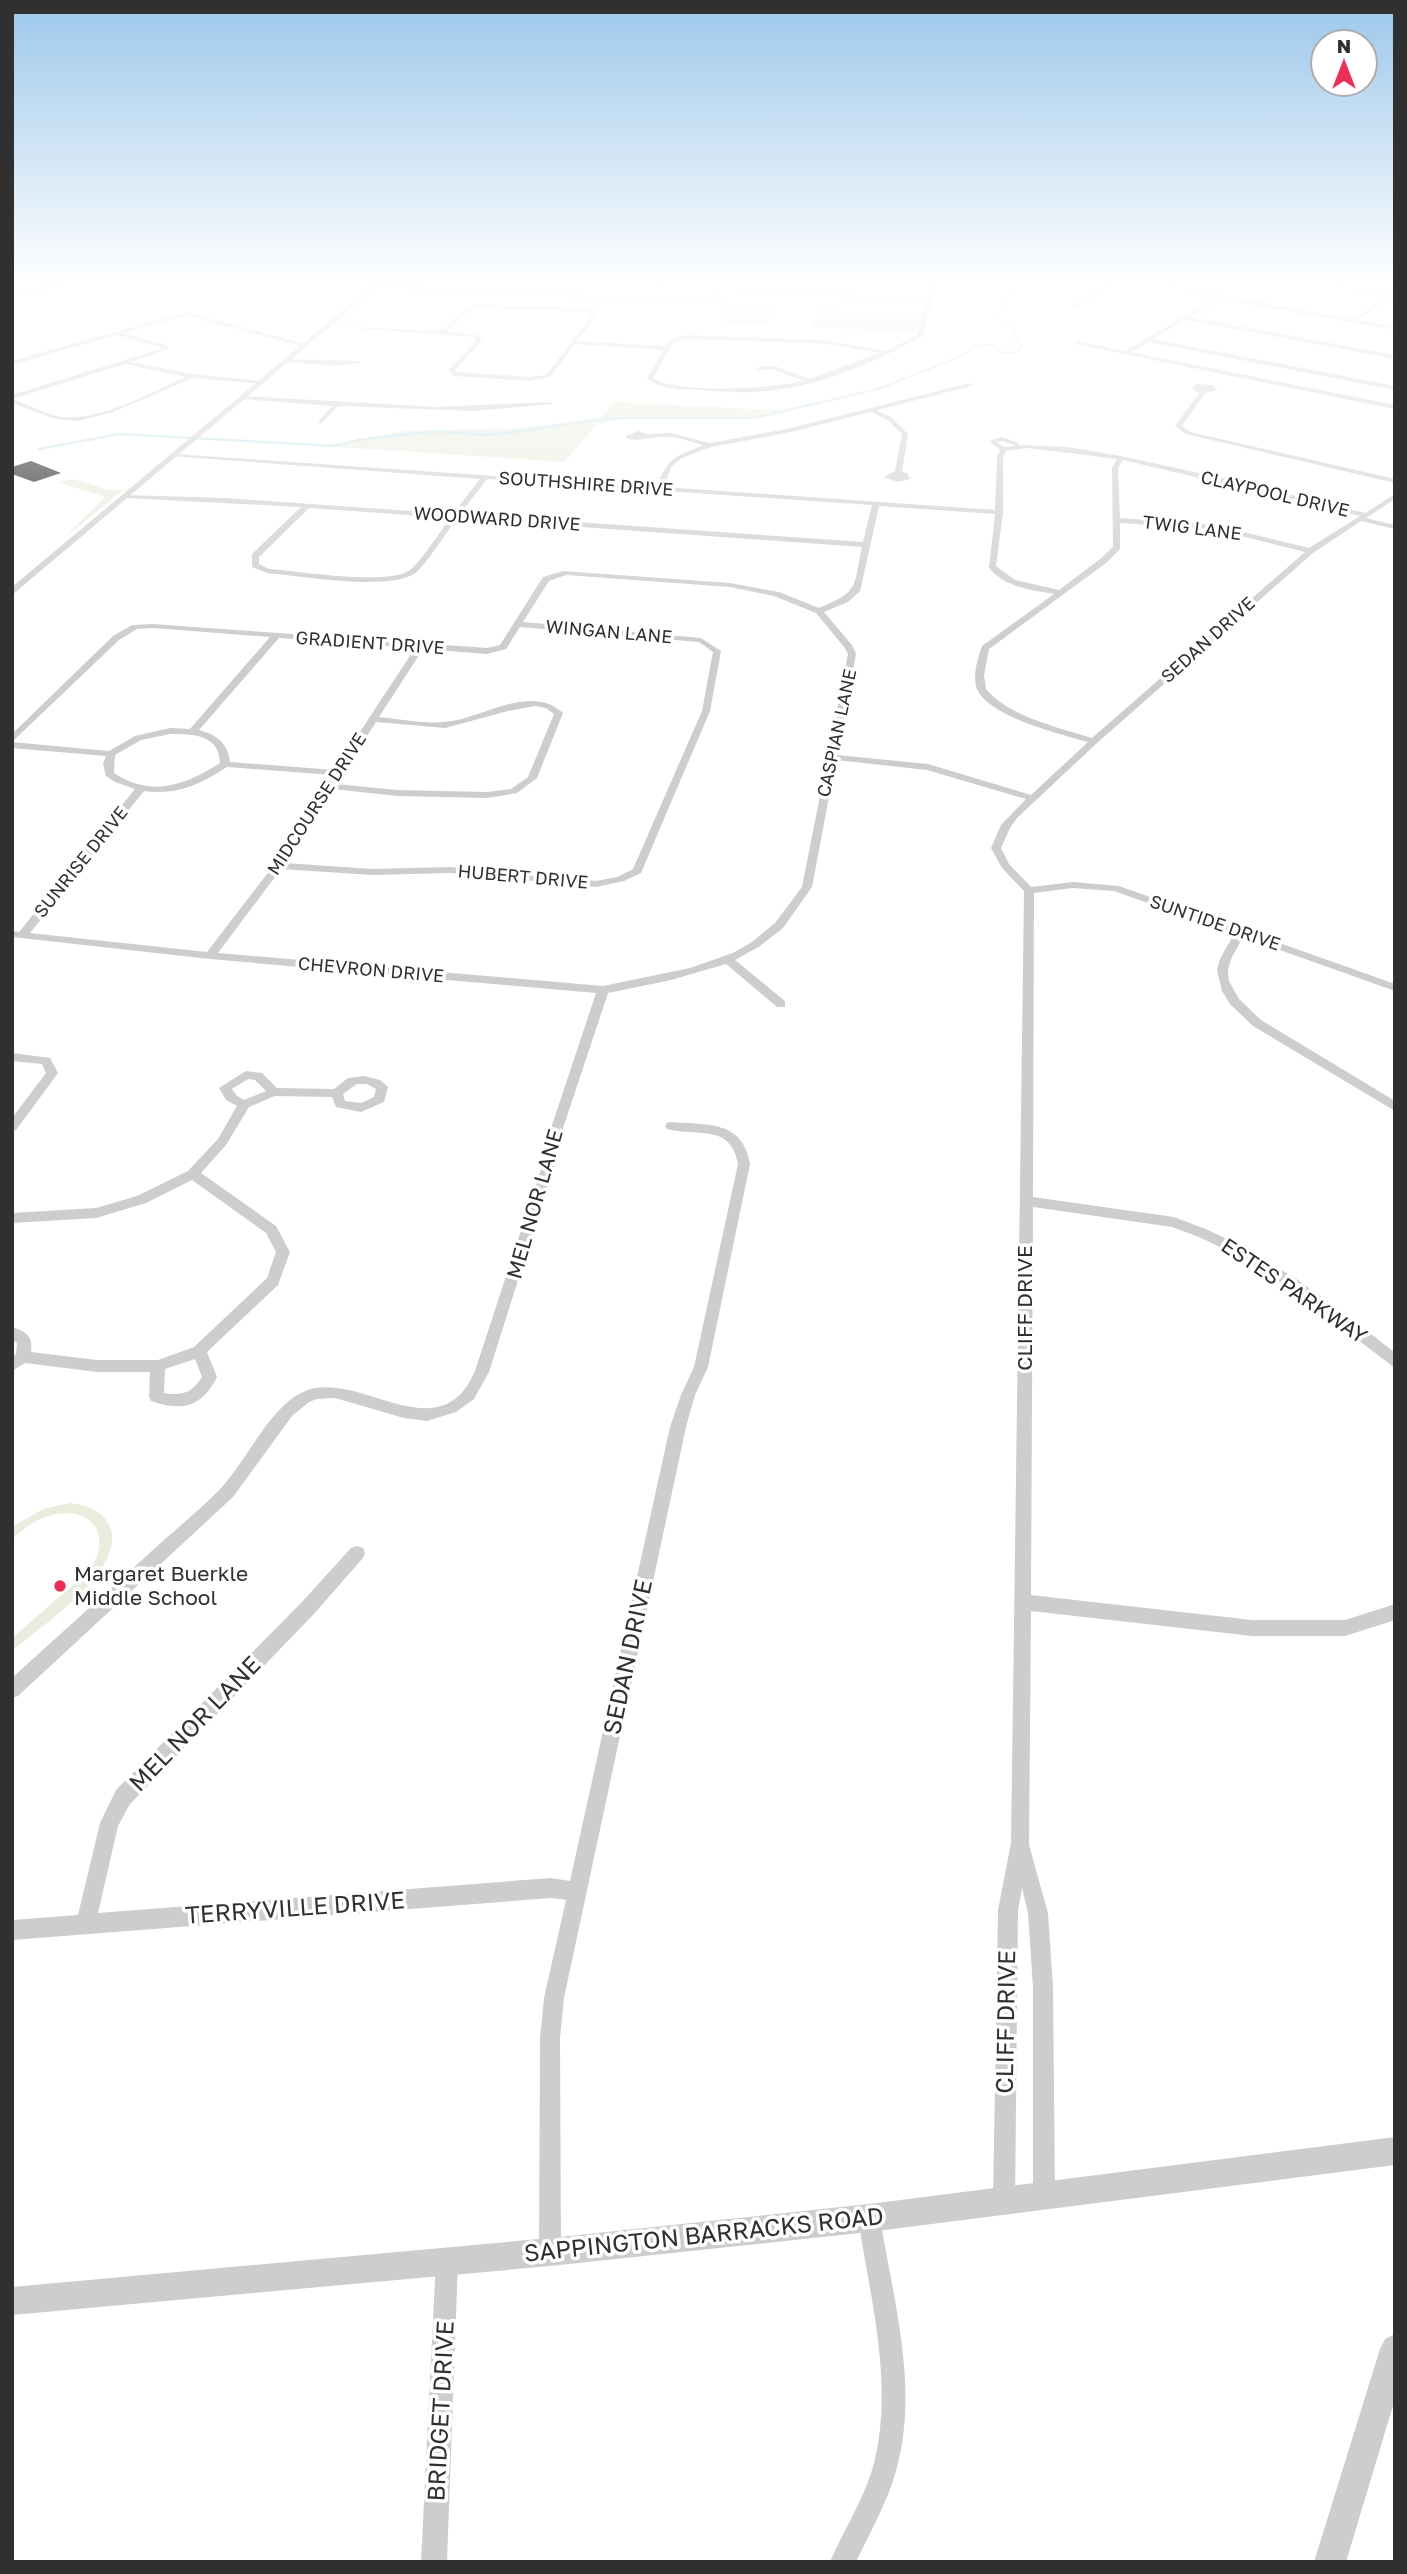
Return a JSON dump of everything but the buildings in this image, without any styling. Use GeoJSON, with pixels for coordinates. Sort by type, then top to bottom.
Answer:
{"type":"FeatureCollection","features":[{"type":"Feature","properties":{"kind":"street"},"geometry":{"type":"LineString","coordinates":[[23,403],[66,419],[91,416],[129,403]]}},
{"type":"Feature","properties":{"kind":"street"},"geometry":{"type":"LineString","coordinates":[[13,591],[238,403]]}},
{"type":"Feature","properties":{"kind":"street"},"geometry":{"type":"LineString","coordinates":[[323,403],[494,410],[550,404]]}},
{"type":"Feature","properties":{"kind":"street"},"geometry":{"type":"LineString","coordinates":[[659,488],[669,465],[680,457],[709,445],[787,431],[903,403]]}},
{"type":"Feature","properties":{"kind":"street"},"geometry":{"type":"LineString","coordinates":[[1195,403],[1178,426],[1188,433],[1395,481]]}},
{"type":"Feature","properties":{"kind":"street"},"geometry":{"type":"LineString","coordinates":[[1376,403],[1395,407]]}},
{"type":"Feature","properties":{"kind":"street"},"geometry":{"type":"LineString","coordinates":[[321,422],[337,404]]}},
{"type":"Feature","properties":{"kind":"street"},"geometry":{"type":"LineString","coordinates":[[874,411],[890,419],[905,434],[898,473]]}},
{"type":"Feature","properties":{"kind":"street"},"geometry":{"type":"LineString","coordinates":[[649,435],[671,435],[709,445]]}},
{"type":"Feature","properties":{"kind":"street","name":"CLAYPOOL DRIVE"},"geometry":{"type":"LineString","coordinates":[[1018,444],[1003,449],[992,442],[1002,439],[1018,444],[1069,448],[1121,458],[1395,527]]}},
{"type":"Feature","properties":{"kind":"street"},"geometry":{"type":"LineString","coordinates":[[1003,449],[1000,458],[994,570],[1028,587],[1058,592]]}},
{"type":"Feature","properties":{"kind":"street","name":"SOUTHSHIRE DRIVE"},"geometry":{"type":"LineString","coordinates":[[174,456],[999,512]]}},
{"type":"Feature","properties":{"kind":"street"},"geometry":{"type":"LineString","coordinates":[[1094,741],[1024,718],[986,697],[980,684],[985,648],[1103,561],[1117,547],[1115,468],[1121,458]]}},
{"type":"Feature","properties":{"kind":"street"},"geometry":{"type":"LineString","coordinates":[[307,506],[254,556],[255,565],[267,571],[369,580],[393,579],[414,572],[485,477]]}},
{"type":"Feature","properties":{"kind":"street","name":"WOODWARD DRIVE"},"geometry":{"type":"LineString","coordinates":[[126,496],[867,545]]}},
{"type":"Feature","properties":{"kind":"street","name":"SEDAN DRIVE"},"geometry":{"type":"LineString","coordinates":[[1032,798],[1310,551],[1395,496]]}},
{"type":"Feature","properties":{"kind":"street"},"geometry":{"type":"LineString","coordinates":[[819,611],[845,600],[856,591],[876,502]]}},
{"type":"Feature","properties":{"kind":"street","name":"TWIG LANE"},"geometry":{"type":"LineString","coordinates":[[1115,520],[1214,527],[1310,551]]}},
{"type":"Feature","properties":{"kind":"street","name":"CASPIAN LANE"},"geometry":{"type":"LineString","coordinates":[[566,573],[730,584],[776,594],[819,611],[852,654],[807,887],[794,908],[773,931],[728,960]]}},
{"type":"Feature","properties":{"kind":"street","name":"GRADIENT DRIVE"},"geometry":{"type":"LineString","coordinates":[[12,739],[116,638],[135,627],[153,626],[487,652],[503,647],[546,579],[566,573]]}},
{"type":"Feature","properties":{"kind":"street","name":"WINGAN LANE"},"geometry":{"type":"LineString","coordinates":[[516,624],[701,640]]}},
{"type":"Feature","properties":{"kind":"street"},"geometry":{"type":"LineString","coordinates":[[193,731],[276,636]]}},
{"type":"Feature","properties":{"kind":"street","name":"HUBERT DRIVE"},"geometry":{"type":"LineString","coordinates":[[278,866],[372,872],[450,870],[596,884],[620,879],[637,871],[706,711],[717,651],[701,640]]}},
{"type":"Feature","properties":{"kind":"street","name":"MIDCOURSE DRIVE"},"geometry":{"type":"LineString","coordinates":[[210,956],[278,866],[419,648]]}},
{"type":"Feature","properties":{"kind":"street"},"geometry":{"type":"LineString","coordinates":[[330,786],[397,793],[487,795],[514,791],[532,778],[559,713],[551,704],[535,702],[448,725],[374,719]]}},
{"type":"Feature","properties":{"kind":"street"},"geometry":{"type":"LineString","coordinates":[[12,745],[111,754],[138,738],[170,730],[193,731],[223,745],[226,752],[225,764]]}},
{"type":"Feature","properties":{"kind":"street"},"geometry":{"type":"LineString","coordinates":[[111,754],[109,774],[121,783],[141,788],[165,788],[197,781],[225,764],[336,773]]}},
{"type":"Feature","properties":{"kind":"street"},"geometry":{"type":"LineString","coordinates":[[832,757],[928,767],[1032,798],[1005,827],[996,848],[1004,866],[1029,890]]}},
{"type":"Feature","properties":{"kind":"street","name":"SUNRISE DRIVE"},"geometry":{"type":"LineString","coordinates":[[17,934],[141,788]]}},
{"type":"Feature","properties":{"kind":"street","name":"SUNTIDE DRIVE"},"geometry":{"type":"LineString","coordinates":[[1029,890],[1073,885],[1115,888],[1395,988]]}},
{"type":"Feature","properties":{"kind":"street","name":"CLIFF DRIVE"},"geometry":{"type":"LineString","coordinates":[[1004,2202],[1007,1910],[1020,1843],[1029,890]]}},
{"type":"Feature","properties":{"kind":"street"},"geometry":{"type":"LineString","coordinates":[[1241,932],[1225,953],[1221,973],[1237,1006],[1257,1023],[1395,1107]]}},
{"type":"Feature","properties":{"kind":"street","name":"CHEVRON DRIVE"},"geometry":{"type":"LineString","coordinates":[[17,934],[210,956],[603,990],[664,978],[728,960]]}},
{"type":"Feature","properties":{"kind":"street"},"geometry":{"type":"LineString","coordinates":[[728,960],[781,1004]]}},
{"type":"Feature","properties":{"kind":"street","name":"MEL NOR LANE"},"geometry":{"type":"LineString","coordinates":[[12,1690],[227,1492],[287,1412],[304,1398],[315,1393],[335,1392],[404,1412],[427,1415],[451,1408],[469,1395],[482,1372],[543,1185],[550,1149],[603,990]]}},
{"type":"Feature","properties":{"kind":"street"},"geometry":{"type":"LineString","coordinates":[[12,1057],[46,1061],[52,1073],[12,1127]]}},
{"type":"Feature","properties":{"kind":"street"},"geometry":{"type":"LineString","coordinates":[[274,1092],[258,1076],[246,1075],[225,1088],[227,1095],[237,1103],[245,1104],[274,1092],[337,1093]]}},
{"type":"Feature","properties":{"kind":"street"},"geometry":{"type":"LineString","coordinates":[[12,1218],[96,1213],[141,1200],[193,1174],[222,1142],[245,1104]]}},
{"type":"Feature","properties":{"kind":"street","name":"SEDAN DRIVE"},"geometry":{"type":"LineString","coordinates":[[550,2252],[550,2038],[554,1998],[678,1427],[688,1395],[701,1367],[744,1164],[743,1150],[738,1139],[724,1132],[671,1126]]}},
{"type":"Feature","properties":{"kind":"street"},"geometry":{"type":"LineString","coordinates":[[12,1333],[25,1340],[18,1361],[97,1366],[158,1366],[199,1351],[273,1281],[283,1252],[271,1230],[193,1174]]}},
{"type":"Feature","properties":{"kind":"street","name":"ESTES PARKWAY"},"geometry":{"type":"LineString","coordinates":[[1025,1201],[1174,1222],[1196,1229],[1240,1249],[1355,1329],[1395,1362]]}},
{"type":"Feature","properties":{"kind":"street"},"geometry":{"type":"LineString","coordinates":[[158,1366],[156,1397],[174,1402],[191,1399],[204,1390],[210,1377],[199,1351]]}},
{"type":"Feature","properties":{"kind":"street","name":"MEL NOR LANE"},"geometry":{"type":"LineString","coordinates":[[86,1923],[109,1823],[123,1797],[256,1662],[357,1553]]}},
{"type":"Feature","properties":{"kind":"street"},"geometry":{"type":"LineString","coordinates":[[1023,1602],[1252,1628],[1345,1628],[1395,1612]]}},
{"type":"Feature","properties":{"kind":"street","name":"CLIFF DRIVE"},"geometry":{"type":"LineString","coordinates":[[1020,1843],[1038,1913],[1043,1989],[1044,2197]]}},
{"type":"Feature","properties":{"kind":"street","name":"TERRYVILLE DRIVE"},"geometry":{"type":"LineString","coordinates":[[12,1930],[551,1888],[577,1892]]}},
{"type":"Feature","properties":{"kind":"street","name":"SAPPINGTON BARRACKS ROAD"},"geometry":{"type":"LineString","coordinates":[[12,2301],[550,2252],[869,2218],[1395,2151]]}},
{"type":"Feature","properties":{"kind":"street"},"geometry":{"type":"LineString","coordinates":[[843,2562],[885,2465],[894,2418],[891,2366],[869,2218]]}},
{"type":"Feature","properties":{"kind":"street","name":"BRIDGET DRIVE"},"geometry":{"type":"LineString","coordinates":[[434,2562],[447,2261]]}},
{"type":"Feature","properties":{"kind":"street"},"geometry":{"type":"LineString","coordinates":[[1330,2562],[1395,2349]]}},
{"type":"Feature","properties":{"kind":"green space"},"geometry":{"type":"Polygon","coordinates":[[[613,403],[793,411],[752,418],[634,417],[596,424],[565,462],[324,446],[404,431],[522,428],[600,418],[613,403]]]}},
{"type":"Feature","properties":{"kind":"green space"},"geometry":{"type":"Polygon","coordinates":[[[74,479],[109,490],[123,490],[62,540],[105,497],[57,482],[74,479]]]}},
{"type":"Feature","properties":{"kind":"green space"},"geometry":{"type":"Polygon","coordinates":[[[70,1503],[94,1509],[107,1521],[112,1543],[106,1561],[78,1596],[12,1651],[12,1638],[87,1573],[96,1559],[99,1546],[94,1525],[86,1518],[74,1514],[61,1513],[45,1517],[12,1539],[12,1527],[43,1509],[70,1503]]]}},
{"type":"Feature","properties":{"kind":"waterway"},"geometry":{"type":"LineString","coordinates":[[520,431],[608,418],[754,418],[818,403]]}},
{"type":"Feature","properties":{"kind":"waterway"},"geometry":{"type":"LineString","coordinates":[[520,431],[535,430]]}},
{"type":"Feature","properties":{"kind":"waterway"},"geometry":{"type":"LineString","coordinates":[[39,449],[120,434],[335,446],[358,440],[437,431],[482,435],[520,431]]}},
{"type":"Feature","properties":{"kind":"waterway"},"geometry":{"type":"LineString","coordinates":[[429,432],[447,432]]}},
{"type":"Feature","properties":{"kind":"place","name":"Margaret Buerkle Middle School"},"geometry":{"type":"Point","coordinates":[60,1586]}}]}
